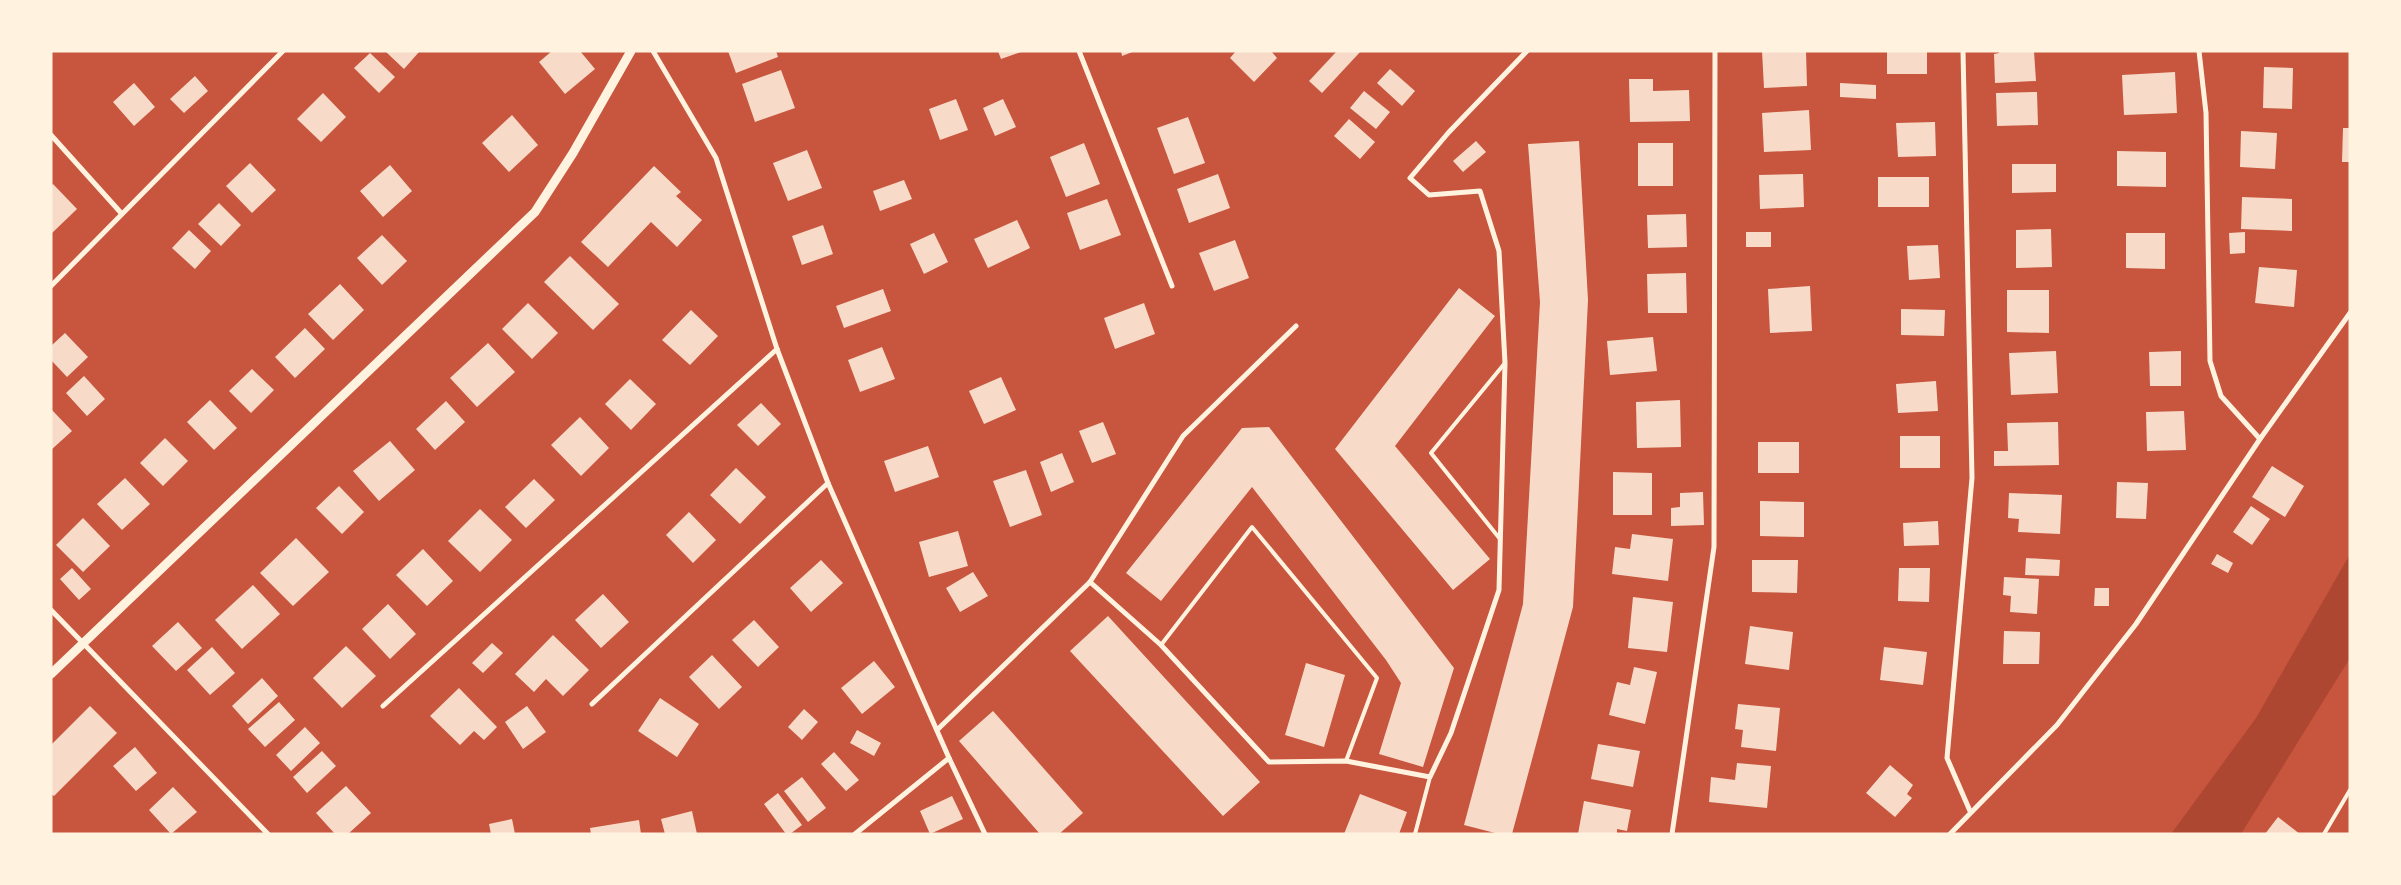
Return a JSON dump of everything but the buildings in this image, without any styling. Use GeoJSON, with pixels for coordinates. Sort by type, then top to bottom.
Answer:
{"type":"FeatureCollection","features":[{"type":"Feature","properties":{"kind":"street"},"geometry":{"type":"LineString","coordinates":[[51,286],[283,51]]}},
{"type":"Feature","properties":{"kind":"street"},"geometry":{"type":"LineString","coordinates":[[51,674],[535,212],[631,51]]}},
{"type":"Feature","properties":{"kind":"street"},"geometry":{"type":"LineString","coordinates":[[653,51],[716,158],[777,349],[828,483],[949,758],[986,834]]}},
{"type":"Feature","properties":{"kind":"street"},"geometry":{"type":"LineString","coordinates":[[1078,51],[1172,286]]}},
{"type":"Feature","properties":{"kind":"street"},"geometry":{"type":"LineString","coordinates":[[1090,582],[1161,645],[1269,762],[1346,760],[1430,777],[1451,733],[1499,590],[1500,493],[1505,363],[1499,251],[1480,191],[1429,195],[1410,178],[1449,132],[1527,51]]}},
{"type":"Feature","properties":{"kind":"street"},"geometry":{"type":"LineString","coordinates":[[1672,834],[1714,547],[1715,51]]}},
{"type":"Feature","properties":{"kind":"street"},"geometry":{"type":"LineString","coordinates":[[1963,51],[1972,478],[1947,758],[1970,811]]}},
{"type":"Feature","properties":{"kind":"street"},"geometry":{"type":"LineString","coordinates":[[2199,51],[2206,112],[2210,361],[2221,396],[2260,439]]}},
{"type":"Feature","properties":{"kind":"street"},"geometry":{"type":"LineString","coordinates":[[51,135],[122,214]]}},
{"type":"Feature","properties":{"kind":"street"},"geometry":{"type":"LineString","coordinates":[[1950,834],[1970,811],[2057,725],[2136,624],[2260,439],[2350,313]]}},
{"type":"Feature","properties":{"kind":"street"},"geometry":{"type":"LineString","coordinates":[[937,730],[1090,582],[1183,436],[1296,326]]}},
{"type":"Feature","properties":{"kind":"street"},"geometry":{"type":"LineString","coordinates":[[383,706],[777,349]]}},
{"type":"Feature","properties":{"kind":"street"},"geometry":{"type":"LineString","coordinates":[[592,704],[828,483]]}},
{"type":"Feature","properties":{"kind":"street"},"geometry":{"type":"LineString","coordinates":[[51,610],[268,834]]}},
{"type":"Feature","properties":{"kind":"street"},"geometry":{"type":"LineString","coordinates":[[855,834],[949,758]]}},
{"type":"Feature","properties":{"kind":"lane"},"geometry":{"type":"LineString","coordinates":[[1501,541],[1430,453],[1505,363]]}},
{"type":"Feature","properties":{"kind":"lane"},"geometry":{"type":"LineString","coordinates":[[1161,645],[1252,527],[1377,678],[1346,760]]}},
{"type":"Feature","properties":{"kind":"lane"},"geometry":{"type":"LineString","coordinates":[[1415,834],[1430,777]]}},
{"type":"Feature","properties":{"kind":"lane"},"geometry":{"type":"LineString","coordinates":[[2324,834],[2350,790]]}},
{"type":"Feature","properties":{"kind":"shaded area"},"geometry":{"type":"Polygon","coordinates":[[[2350,554],[2350,658],[2241,834],[2171,834],[2256,718],[2350,554]]]}}]}
